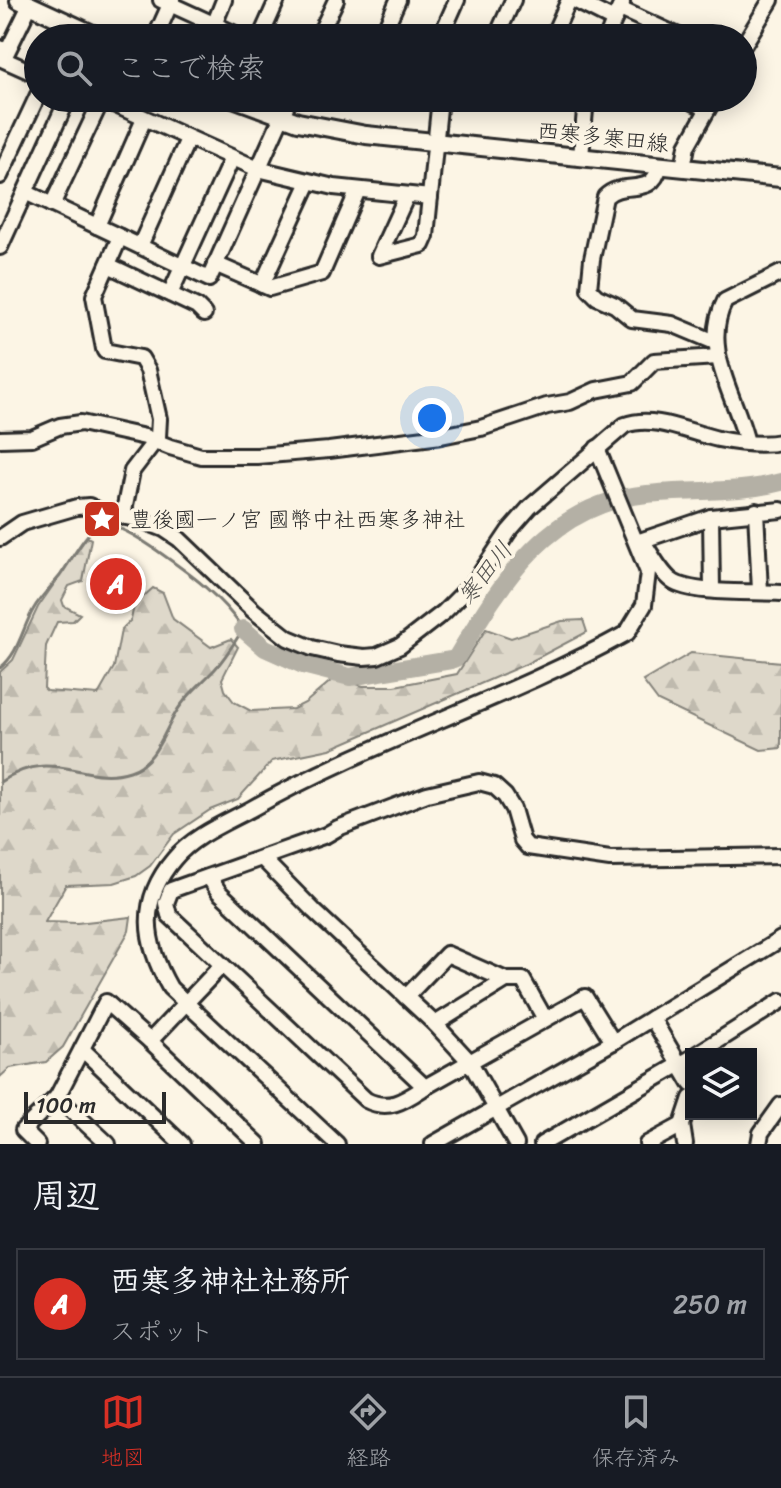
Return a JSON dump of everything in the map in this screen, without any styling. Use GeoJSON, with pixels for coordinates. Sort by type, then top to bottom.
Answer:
{"type":"FeatureCollection","features":[{"type":"Feature","properties":{"kind":"main road"},"geometry":{"type":"LineString","coordinates":[[24,3],[70,24]]}},
{"type":"Feature","properties":{"kind":"main road","name":"西寒多寒田線"},"geometry":{"type":"LineString","coordinates":[[268,112],[366,135],[781,178]]}},
{"type":"Feature","properties":{"kind":"street"},"geometry":{"type":"LineString","coordinates":[[214,24],[224,0]]}},
{"type":"Feature","properties":{"kind":"street"},"geometry":{"type":"LineString","coordinates":[[266,24],[277,0]]}},
{"type":"Feature","properties":{"kind":"street"},"geometry":{"type":"LineString","coordinates":[[325,24],[336,0]]}},
{"type":"Feature","properties":{"kind":"street"},"geometry":{"type":"LineString","coordinates":[[387,24],[398,0]]}},
{"type":"Feature","properties":{"kind":"street"},"geometry":{"type":"LineString","coordinates":[[446,24],[457,0]]}},
{"type":"Feature","properties":{"kind":"street"},"geometry":{"type":"LineString","coordinates":[[502,24],[513,0]]}},
{"type":"Feature","properties":{"kind":"street"},"geometry":{"type":"LineString","coordinates":[[559,24],[572,0],[619,10],[651,24]]}},
{"type":"Feature","properties":{"kind":"street"},"geometry":{"type":"LineString","coordinates":[[160,24],[168,1],[212,24]]}},
{"type":"Feature","properties":{"kind":"street"},"geometry":{"type":"LineString","coordinates":[[754,24],[765,2]]}},
{"type":"Feature","properties":{"kind":"street"},"geometry":{"type":"LineString","coordinates":[[24,3],[7,52],[0,57],[24,68]]}},
{"type":"Feature","properties":{"kind":"street"},"geometry":{"type":"LineString","coordinates":[[0,176],[30,112]]}},
{"type":"Feature","properties":{"kind":"street"},"geometry":{"type":"LineString","coordinates":[[0,247],[6,218],[25,192],[62,112]]}},
{"type":"Feature","properties":{"kind":"street"},"geometry":{"type":"LineString","coordinates":[[52,205],[95,112]]}},
{"type":"Feature","properties":{"kind":"street"},"geometry":{"type":"LineString","coordinates":[[130,112],[258,169],[358,190],[430,197]]}},
{"type":"Feature","properties":{"kind":"street"},"geometry":{"type":"LineString","coordinates":[[25,192],[209,279],[283,112]]}},
{"type":"Feature","properties":{"kind":"street"},"geometry":{"type":"LineString","coordinates":[[407,195],[379,256],[422,245],[426,236],[439,112]]}},
{"type":"Feature","properties":{"kind":"street"},"geometry":{"type":"LineString","coordinates":[[581,157],[585,112]]}},
{"type":"Feature","properties":{"kind":"street"},"geometry":{"type":"LineString","coordinates":[[683,168],[687,146],[706,112]]}},
{"type":"Feature","properties":{"kind":"street"},"geometry":{"type":"LineString","coordinates":[[97,226],[144,119]]}},
{"type":"Feature","properties":{"kind":"street"},"geometry":{"type":"LineString","coordinates":[[140,246],[188,139]]}},
{"type":"Feature","properties":{"kind":"street"},"geometry":{"type":"LineString","coordinates":[[170,294],[232,158]]}},
{"type":"Feature","properties":{"kind":"street"},"geometry":{"type":"LineString","coordinates":[[660,165],[657,176],[647,185],[614,190],[605,197],[589,289],[632,319],[672,324],[716,349]]}},
{"type":"Feature","properties":{"kind":"street"},"geometry":{"type":"LineString","coordinates":[[262,285],[309,182]]}},
{"type":"Feature","properties":{"kind":"street"},"geometry":{"type":"LineString","coordinates":[[215,264],[270,288],[322,273],[358,190]]}},
{"type":"Feature","properties":{"kind":"street"},"geometry":{"type":"LineString","coordinates":[[120,237],[94,296],[104,349],[139,356],[146,365],[159,419],[155,441],[132,471],[123,516]]}},
{"type":"Feature","properties":{"kind":"street"},"geometry":{"type":"LineString","coordinates":[[108,265],[197,307],[204,314]]}},
{"type":"Feature","properties":{"kind":"street"},"geometry":{"type":"LineString","coordinates":[[747,443],[740,412],[716,349],[725,301],[781,273]]}},
{"type":"Feature","properties":{"kind":"street"},"geometry":{"type":"LineString","coordinates":[[0,439],[32,438],[60,426],[81,423],[201,456],[257,456],[441,436],[570,402],[596,390],[632,383],[654,361],[716,349]]}},
{"type":"Feature","properties":{"kind":"street"},"geometry":{"type":"LineString","coordinates":[[0,538],[22,523],[77,507],[89,506],[101,512],[148,522],[171,533],[194,552],[254,611],[288,638],[338,654],[372,657],[400,646],[444,612],[476,580],[509,531],[530,507],[618,429],[635,422],[678,427],[716,439],[747,443],[781,442]]}},
{"type":"Feature","properties":{"kind":"street"},"geometry":{"type":"LineString","coordinates":[[337,1144],[170,988],[156,963],[148,927],[159,881],[175,858],[196,840],[293,785],[627,633],[644,605],[648,572],[639,542],[597,448]]}},
{"type":"Feature","properties":{"kind":"street"},"geometry":{"type":"LineString","coordinates":[[639,542],[711,517],[781,510]]}},
{"type":"Feature","properties":{"kind":"street"},"geometry":{"type":"LineString","coordinates":[[756,511],[760,591]]}},
{"type":"Feature","properties":{"kind":"street"},"geometry":{"type":"LineString","coordinates":[[711,517],[712,590]]}},
{"type":"Feature","properties":{"kind":"street"},"geometry":{"type":"LineString","coordinates":[[639,542],[676,584],[712,590],[781,593]]}},
{"type":"Feature","properties":{"kind":"street"},"geometry":{"type":"LineString","coordinates":[[613,1042],[585,997],[399,1103],[388,1107],[376,1106],[169,915],[166,903],[171,890],[427,794],[479,782],[494,786],[505,796],[513,809],[522,840],[528,847],[625,860],[781,856]]}},
{"type":"Feature","properties":{"kind":"street"},"geometry":{"type":"LineString","coordinates":[[262,858],[435,1024],[470,1062],[516,1144]]}},
{"type":"Feature","properties":{"kind":"street"},"geometry":{"type":"LineString","coordinates":[[209,877],[219,892],[425,1087]]}},
{"type":"Feature","properties":{"kind":"street"},"geometry":{"type":"LineString","coordinates":[[433,1144],[613,1042],[781,939]]}},
{"type":"Feature","properties":{"kind":"street"},"geometry":{"type":"LineString","coordinates":[[406,997],[447,954],[506,980],[523,980],[545,1019]]}},
{"type":"Feature","properties":{"kind":"street"},"geometry":{"type":"LineString","coordinates":[[150,1041],[222,965]]}},
{"type":"Feature","properties":{"kind":"street"},"geometry":{"type":"LineString","coordinates":[[435,1024],[506,980]]}},
{"type":"Feature","properties":{"kind":"street"},"geometry":{"type":"LineString","coordinates":[[707,1048],[781,1001]]}},
{"type":"Feature","properties":{"kind":"street"},"geometry":{"type":"LineString","coordinates":[[37,1144],[24,1137],[57,1097],[106,1002],[258,1144]]}},
{"type":"Feature","properties":{"kind":"street"},"geometry":{"type":"LineString","coordinates":[[542,1144],[685,1061],[652,1018]]}},
{"type":"Feature","properties":{"kind":"street"},"geometry":{"type":"LineString","coordinates":[[82,1049],[182,1144]]}},
{"type":"Feature","properties":{"kind":"street"},"geometry":{"type":"LineString","coordinates":[[57,1097],[108,1144]]}},
{"type":"Feature","properties":{"kind":"street"},"geometry":{"type":"LineString","coordinates":[[759,1144],[761,1133],[781,1105]]}},
{"type":"Feature","properties":{"kind":"street"},"geometry":{"type":"LineString","coordinates":[[685,1116],[682,1125],[685,1144]]}},
{"type":"Feature","properties":{"kind":"street"},"geometry":{"type":"LineString","coordinates":[[647,1144],[682,1125]]}},
{"type":"Feature","properties":{"kind":"green space"},"geometry":{"type":"Polygon","coordinates":[[[87,537],[91,539],[83,581],[69,586],[62,600],[64,606],[80,614],[73,621],[57,622],[46,646],[44,688],[47,691],[98,695],[114,667],[121,630],[131,620],[134,605],[153,588],[163,593],[173,619],[211,647],[231,639],[238,647],[222,679],[225,690],[234,702],[251,711],[293,709],[332,680],[363,686],[395,686],[457,674],[486,629],[511,638],[562,621],[583,620],[587,632],[526,664],[330,749],[272,761],[238,799],[210,810],[174,834],[150,866],[136,876],[114,883],[66,885],[45,922],[77,923],[131,917],[129,931],[63,1047],[46,1062],[10,1068],[0,1077],[0,672],[13,660],[38,607],[87,537]]]}},
{"type":"Feature","properties":{"kind":"green space"},"geometry":{"type":"Polygon","coordinates":[[[691,653],[781,662],[781,748],[761,750],[658,701],[643,681],[691,653]]]}},
{"type":"Feature","properties":{"kind":"waterway","name":"寒田川"},"geometry":{"type":"LineString","coordinates":[[243,629],[265,648],[303,665],[350,677],[451,660],[456,658],[492,601],[532,550],[582,513],[612,501],[647,494],[731,490],[781,482]]}},
{"type":"Feature","properties":{"kind":"waterway"},"geometry":{"type":"LineString","coordinates":[[0,668],[16,648],[36,605],[80,545],[96,528],[106,526],[132,535],[190,574],[224,605],[243,629],[219,664],[181,705],[155,751],[140,766],[113,774],[52,766],[36,767],[0,782]]}},
{"type":"Feature","properties":{"kind":"place","name":"豊後國一ノ宮 國幣中社西寒多神社"},"geometry":{"type":"Point","coordinates":[102,519]}},
{"type":"Feature","properties":{"kind":"place","name":"西寒多神社社務所"},"geometry":{"type":"Point","coordinates":[116,584]}}]}
